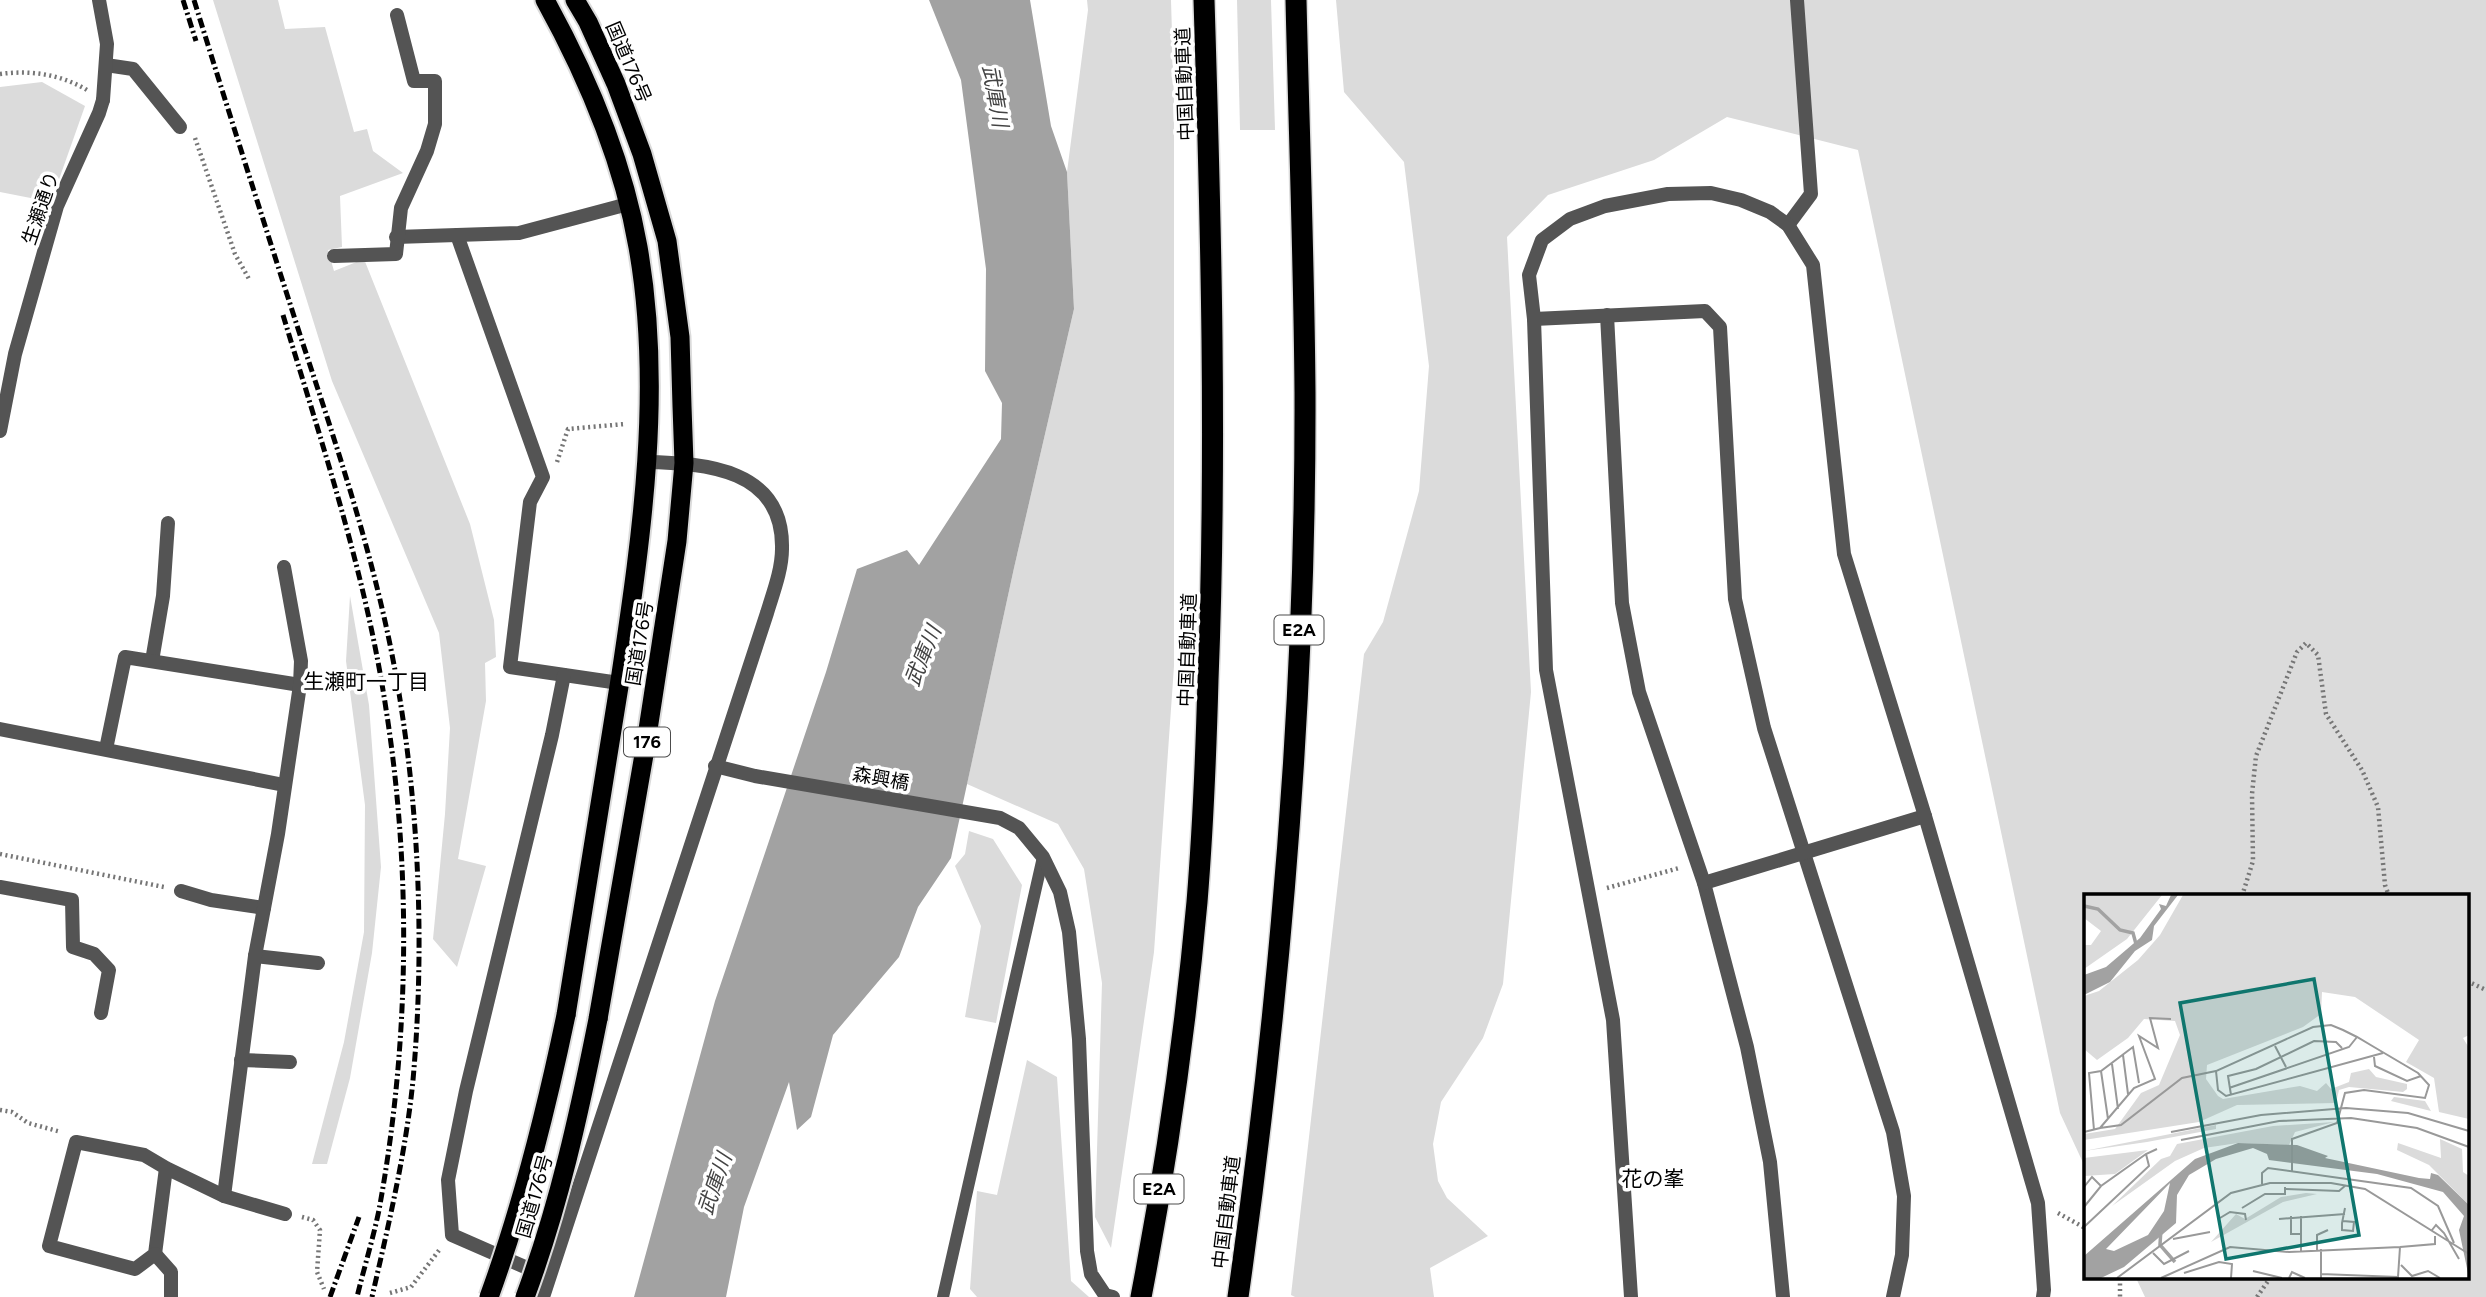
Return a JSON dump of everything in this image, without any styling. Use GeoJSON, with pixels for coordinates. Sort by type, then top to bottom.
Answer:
{"type":"FeatureCollection","features":[{"type":"Feature","properties":{"kind":"highway","name":"国道176号"},"geometry":{"type":"LineString","coordinates":[[489,1297],[513,1230],[540,1132],[566,1015],[640,545],[646,462],[649,338],[638,247],[616,158],[561,30],[545,0]]}},
{"type":"Feature","properties":{"kind":"highway","name":"国道176号"},"geometry":{"type":"LineString","coordinates":[[525,1297],[546,1241],[577,1128],[598,1019],[646,749],[677,541],[684,463],[680,337],[667,241],[642,154],[616,84],[575,0]]}},
{"type":"Feature","properties":{"kind":"highway","name":"中国自動車道"},"geometry":{"type":"LineString","coordinates":[[1141,1297],[1177,1081],[1197,901],[1207,733],[1213,544],[1212,255],[1204,0]]}},
{"type":"Feature","properties":{"kind":"highway","name":"中国自動車道"},"geometry":{"type":"LineString","coordinates":[[1238,1297],[1253,1192],[1282,909],[1294,746],[1305,394],[1296,0]]}},
{"type":"Feature","properties":{"kind":"street","name":"生瀬通り"},"geometry":{"type":"LineString","coordinates":[[0,431],[15,354],[58,205],[103,100],[107,44],[99,0]]}},
{"type":"Feature","properties":{"kind":"street"},"geometry":{"type":"LineString","coordinates":[[1788,225],[1811,194],[1797,0]]}},
{"type":"Feature","properties":{"kind":"street"},"geometry":{"type":"LineString","coordinates":[[334,256],[396,254],[401,208],[427,151],[435,124],[435,81],[414,81],[397,15]]}},
{"type":"Feature","properties":{"kind":"street"},"geometry":{"type":"LineString","coordinates":[[106,65],[133,69],[180,127]]}},
{"type":"Feature","properties":{"kind":"street"},"geometry":{"type":"LineString","coordinates":[[1631,1297],[1613,1020],[1546,670],[1534,318],[1529,275],[1542,240],[1570,219],[1605,206],[1630,201],[1668,194],[1711,193],[1770,212],[1788,225],[1813,265],[1844,554],[1925,816],[2038,1203],[2043,1297]]}},
{"type":"Feature","properties":{"kind":"street"},"geometry":{"type":"LineString","coordinates":[[396,237],[519,233],[628,204]]}},
{"type":"Feature","properties":{"kind":"street"},"geometry":{"type":"LineString","coordinates":[[457,235],[543,477],[530,502],[510,667],[619,683]]}},
{"type":"Feature","properties":{"kind":"street"},"geometry":{"type":"LineString","coordinates":[[1534,318],[1705,311],[1720,327],[1735,599],[1764,728],[1894,1132],[1904,1196],[1902,1255],[1893,1297]]}},
{"type":"Feature","properties":{"kind":"street"},"geometry":{"type":"LineString","coordinates":[[1606,315],[1622,603],[1639,692],[1704,883],[1747,1046],[1767,1149],[1783,1297]]}},
{"type":"Feature","properties":{"kind":"street"},"geometry":{"type":"LineString","coordinates":[[543,1297],[767,613],[782,552],[781,528],[768,497],[751,484],[727,471],[684,463],[646,462]]}},
{"type":"Feature","properties":{"kind":"street"},"geometry":{"type":"LineString","coordinates":[[152,661],[163,596],[169,523]]}},
{"type":"Feature","properties":{"kind":"street"},"geometry":{"type":"LineString","coordinates":[[224,1196],[255,956],[278,834],[300,685],[300,661],[284,567]]}},
{"type":"Feature","properties":{"kind":"street"},"geometry":{"type":"LineString","coordinates":[[106,749],[125,657],[300,685]]}},
{"type":"Feature","properties":{"kind":"street"},"geometry":{"type":"LineString","coordinates":[[549,1278],[452,1235],[449,1180],[466,1091],[564,675]]}},
{"type":"Feature","properties":{"kind":"street"},"geometry":{"type":"LineString","coordinates":[[0,729],[284,785]]}},
{"type":"Feature","properties":{"kind":"street","name":"森興橋"},"geometry":{"type":"LineString","coordinates":[[715,766],[755,776],[1000,818],[1019,828],[1043,858]]}},
{"type":"Feature","properties":{"kind":"street"},"geometry":{"type":"LineString","coordinates":[[1704,883],[1925,816]]}},
{"type":"Feature","properties":{"kind":"street"},"geometry":{"type":"LineString","coordinates":[[1043,858],[1060,892],[1069,932],[1079,1040],[1087,1251],[1091,1274],[1105,1295],[1113,1297]]}},
{"type":"Feature","properties":{"kind":"street"},"geometry":{"type":"LineString","coordinates":[[0,887],[72,900],[74,947],[94,954],[109,970],[101,1013]]}},
{"type":"Feature","properties":{"kind":"street"},"geometry":{"type":"LineString","coordinates":[[181,891],[211,900],[264,908]]}},
{"type":"Feature","properties":{"kind":"street"},"geometry":{"type":"LineString","coordinates":[[255,956],[318,963]]}},
{"type":"Feature","properties":{"kind":"street"},"geometry":{"type":"LineString","coordinates":[[241,1060],[290,1062]]}},
{"type":"Feature","properties":{"kind":"street"},"geometry":{"type":"LineString","coordinates":[[166,1168],[155,1254],[135,1269],[49,1246],[76,1142],[144,1154],[166,1168],[224,1196],[285,1214]]}},
{"type":"Feature","properties":{"kind":"street"},"geometry":{"type":"LineString","coordinates":[[155,1254],[171,1272],[171,1297]]}},
{"type":"Feature","properties":{"kind":"lane"},"geometry":{"type":"LineString","coordinates":[[943,1297],[1043,858]]}},
{"type":"Feature","properties":{"kind":"path"},"geometry":{"type":"LineString","coordinates":[[0,74],[23,71],[58,77],[103,100]]}},
{"type":"Feature","properties":{"kind":"path"},"geometry":{"type":"LineString","coordinates":[[180,127],[193,130],[235,254],[249,279]]}},
{"type":"Feature","properties":{"kind":"path"},"geometry":{"type":"LineString","coordinates":[[543,477],[554,471],[568,429],[625,424]]}},
{"type":"Feature","properties":{"kind":"path"},"geometry":{"type":"LineString","coordinates":[[2243,894],[2253,861],[2252,794],[2256,755],[2297,652],[2306,643],[2318,655],[2326,713],[2362,770],[2378,807],[2385,885],[2388,894]]}},
{"type":"Feature","properties":{"kind":"path"},"geometry":{"type":"LineString","coordinates":[[0,854],[181,891]]}},
{"type":"Feature","properties":{"kind":"path"},"geometry":{"type":"LineString","coordinates":[[1590,893],[1664,872]]}},
{"type":"Feature","properties":{"kind":"path"},"geometry":{"type":"LineString","coordinates":[[2468,981],[2486,990]]}},
{"type":"Feature","properties":{"kind":"path"},"geometry":{"type":"LineString","coordinates":[[0,1110],[12,1112],[28,1123],[69,1135],[76,1142]]}},
{"type":"Feature","properties":{"kind":"path"},"geometry":{"type":"LineString","coordinates":[[2038,1203],[2084,1227]]}},
{"type":"Feature","properties":{"kind":"path"},"geometry":{"type":"LineString","coordinates":[[285,1214],[313,1220],[320,1230],[317,1272],[324,1289]]}},
{"type":"Feature","properties":{"kind":"path"},"geometry":{"type":"LineString","coordinates":[[390,1293],[411,1287],[452,1235]]}},
{"type":"Feature","properties":{"kind":"path"},"geometry":{"type":"LineString","coordinates":[[2257,1297],[2269,1280]]}},
{"type":"Feature","properties":{"kind":"shaded area"},"geometry":{"type":"Polygon","coordinates":[[[213,0],[278,0],[285,29],[325,27],[354,132],[367,129],[373,151],[403,173],[340,196],[342,247],[328,250],[334,271],[364,259],[470,524],[494,620],[496,657],[485,663],[486,701],[458,859],[486,866],[457,967],[433,939],[450,728],[439,633],[332,381],[213,0]]]}},
{"type":"Feature","properties":{"kind":"shaded area"},"geometry":{"type":"Polygon","coordinates":[[[1087,0],[1171,0],[1174,102],[1174,666],[1154,952],[1111,1248],[1095,1217],[1102,983],[1084,869],[1058,824],[967,784],[1074,309],[1067,172],[1088,10],[1087,0]]]}},
{"type":"Feature","properties":{"kind":"shaded area"},"geometry":{"type":"Polygon","coordinates":[[[1237,0],[1271,0],[1275,130],[1240,130],[1237,0]]]}},
{"type":"Feature","properties":{"kind":"shaded area"},"geometry":{"type":"Polygon","coordinates":[[[1336,0],[2486,0],[2486,1297],[2145,1297],[2137,1280],[2468,1280],[2468,894],[2084,894],[2084,1165],[2060,1113],[1858,150],[1727,117],[1654,160],[1548,195],[1507,237],[1531,692],[1503,984],[1483,1038],[1441,1102],[1433,1144],[1438,1181],[1447,1198],[1488,1236],[1430,1268],[1434,1297],[1291,1295],[1364,654],[1383,622],[1419,491],[1429,366],[1404,162],[1344,92],[1336,0]]]}},
{"type":"Feature","properties":{"kind":"shaded area"},"geometry":{"type":"Polygon","coordinates":[[[42,82],[85,106],[51,202],[0,192],[0,87],[42,82]]]}},
{"type":"Feature","properties":{"kind":"shaded area"},"geometry":{"type":"Polygon","coordinates":[[[350,596],[369,705],[381,867],[372,953],[350,1078],[327,1164],[312,1164],[344,1042],[364,932],[365,805],[346,661],[350,596]]]}},
{"type":"Feature","properties":{"kind":"shaded area"},"geometry":{"type":"Polygon","coordinates":[[[969,831],[993,839],[1022,885],[996,1023],[965,1017],[981,926],[955,866],[965,854],[969,831]]]}},
{"type":"Feature","properties":{"kind":"shaded area"},"geometry":{"type":"Polygon","coordinates":[[[1027,1060],[1057,1077],[1071,1281],[1089,1297],[977,1297],[970,1289],[977,1191],[997,1195],[1027,1060]]]}},
{"type":"Feature","properties":{"kind":"water","name":"武庫川"},"geometry":{"type":"Polygon","coordinates":[[[929,0],[1030,0],[1051,126],[1067,172],[1074,309],[951,858],[918,907],[899,957],[833,1035],[811,1117],[797,1130],[789,1082],[744,1207],[726,1297],[634,1297],[715,1001],[826,672],[857,569],[907,550],[919,565],[1001,439],[1002,403],[985,371],[986,269],[961,80],[929,0]]]}},
{"type":"Feature","properties":{"kind":"railway"},"geometry":{"type":"LineString","coordinates":[[183,0],[196,41]]}},
{"type":"Feature","properties":{"kind":"railway"},"geometry":{"type":"LineString","coordinates":[[194,0],[359,520],[383,612],[401,706],[416,845],[419,940],[416,1034],[406,1134],[372,1297]]}},
{"type":"Feature","properties":{"kind":"railway"},"geometry":{"type":"LineString","coordinates":[[283,315],[342,510],[367,609],[386,709],[400,834],[404,960],[396,1086],[379,1210],[357,1297]]}},
{"type":"Feature","properties":{"kind":"railway"},"geometry":{"type":"LineString","coordinates":[[330,1297],[359,1217]]}},
{"type":"Feature","properties":{"kind":"district","name":"生瀬町一丁目"},"geometry":{"type":"Point","coordinates":[366,682]}},
{"type":"Feature","properties":{"kind":"district","name":"花の峯"},"geometry":{"type":"Point","coordinates":[1653,1179]}}]}
